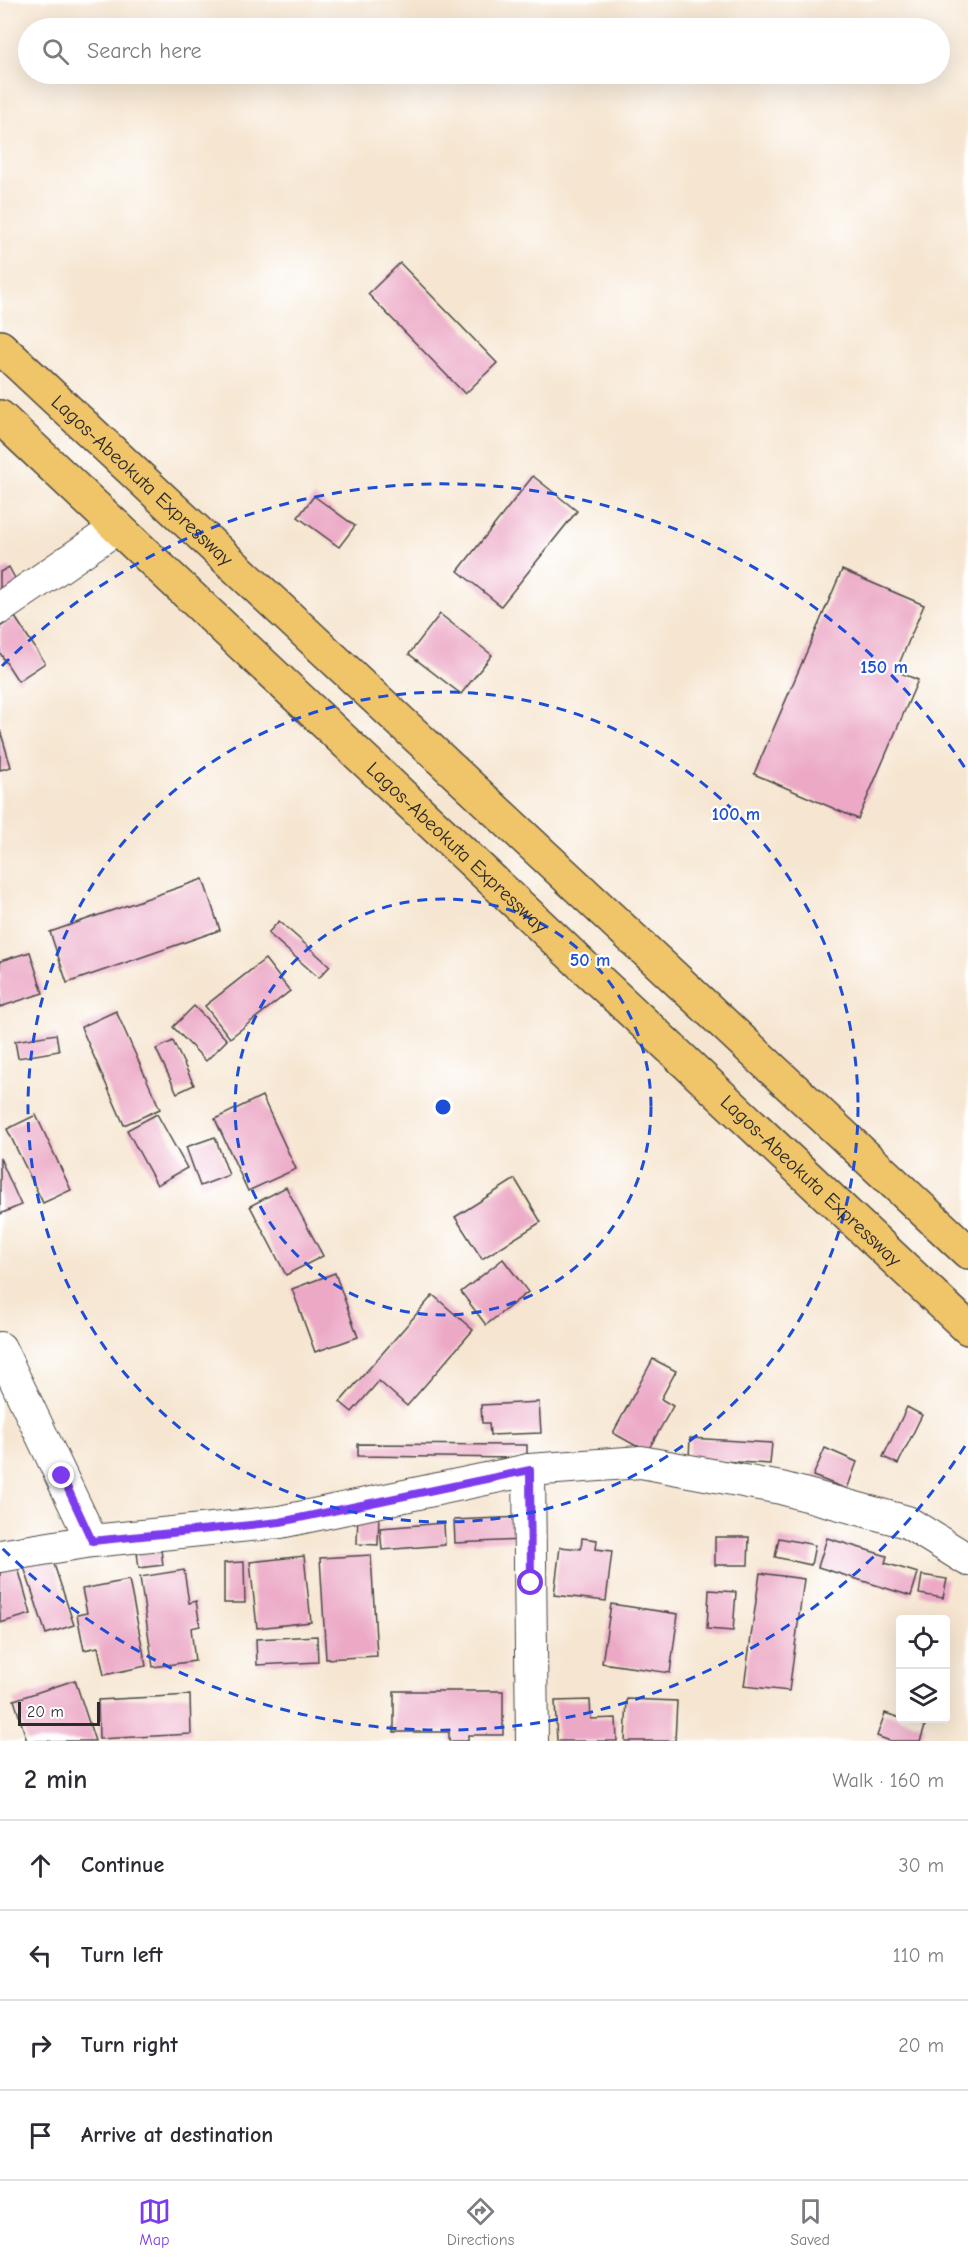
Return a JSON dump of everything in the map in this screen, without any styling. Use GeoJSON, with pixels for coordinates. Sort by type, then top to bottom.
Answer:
{"type":"FeatureCollection","features":[{"type":"Feature","properties":{"kind":"highway","name":"Lagos-Abeokuta Expressway"},"geometry":{"type":"LineString","coordinates":[[0,346],[968,1252]]}},
{"type":"Feature","properties":{"kind":"highway","name":"Lagos-Abeokuta Expressway"},"geometry":{"type":"LineString","coordinates":[[0,417],[968,1328]]}},
{"type":"Feature","properties":{"kind":"street"},"geometry":{"type":"LineString","coordinates":[[0,608],[118,527]]}},
{"type":"Feature","properties":{"kind":"street"},"geometry":{"type":"LineString","coordinates":[[0,1348],[92,1541]]}},
{"type":"Feature","properties":{"kind":"street"},"geometry":{"type":"LineString","coordinates":[[0,1556],[92,1541],[280,1522],[530,1470],[641,1462],[781,1488],[907,1522],[968,1560]]}},
{"type":"Feature","properties":{"kind":"street"},"geometry":{"type":"LineString","coordinates":[[530,1470],[532,1741]]}},
{"type":"Feature","properties":{"kind":"building"},"geometry":{"type":"Polygon","coordinates":[[[400,263],[497,363],[465,394],[368,294],[400,263]]]}},
{"type":"Feature","properties":{"kind":"building"},"geometry":{"type":"Polygon","coordinates":[[[533,476],[577,511],[501,606],[458,571],[533,476]]]}},
{"type":"Feature","properties":{"kind":"building"},"geometry":{"type":"Polygon","coordinates":[[[314,496],[355,526],[339,547],[298,517],[314,496]]]}},
{"type":"Feature","properties":{"kind":"building"},"geometry":{"type":"Polygon","coordinates":[[[9,567],[19,586],[0,597],[0,572],[9,567]]]}},
{"type":"Feature","properties":{"kind":"building"},"geometry":{"type":"Polygon","coordinates":[[[842,570],[924,605],[896,671],[918,680],[858,819],[754,774],[842,570]]]}},
{"type":"Feature","properties":{"kind":"building"},"geometry":{"type":"Polygon","coordinates":[[[440,614],[492,655],[461,694],[409,654],[440,614]]]}},
{"type":"Feature","properties":{"kind":"building"},"geometry":{"type":"Polygon","coordinates":[[[15,617],[45,663],[18,681],[0,653],[0,627],[15,617]]]}},
{"type":"Feature","properties":{"kind":"building"},"geometry":{"type":"Polygon","coordinates":[[[0,730],[11,767],[0,770],[0,730]]]}},
{"type":"Feature","properties":{"kind":"building"},"geometry":{"type":"Polygon","coordinates":[[[203,879],[220,930],[67,983],[50,932],[203,879]]]}},
{"type":"Feature","properties":{"kind":"building"},"geometry":{"type":"Polygon","coordinates":[[[279,921],[330,966],[319,978],[268,933],[279,921]]]}},
{"type":"Feature","properties":{"kind":"building"},"geometry":{"type":"Polygon","coordinates":[[[30,952],[43,993],[0,1007],[0,961],[30,952]]]}},
{"type":"Feature","properties":{"kind":"building"},"geometry":{"type":"Polygon","coordinates":[[[265,959],[290,991],[230,1038],[205,1006],[265,959]]]}},
{"type":"Feature","properties":{"kind":"building"},"geometry":{"type":"Polygon","coordinates":[[[194,1006],[227,1040],[206,1061],[173,1027],[194,1006]]]}},
{"type":"Feature","properties":{"kind":"building"},"geometry":{"type":"Polygon","coordinates":[[[116,1011],[160,1109],[124,1125],[81,1027],[116,1011]]]}},
{"type":"Feature","properties":{"kind":"building"},"geometry":{"type":"Polygon","coordinates":[[[56,1034],[59,1051],[18,1058],[15,1041],[56,1034]]]}},
{"type":"Feature","properties":{"kind":"building"},"geometry":{"type":"Polygon","coordinates":[[[173,1041],[194,1085],[177,1093],[156,1049],[173,1041]]]}},
{"type":"Feature","properties":{"kind":"building"},"geometry":{"type":"Polygon","coordinates":[[[262,1096],[296,1169],[248,1191],[215,1119],[262,1096]]]}},
{"type":"Feature","properties":{"kind":"building"},"geometry":{"type":"Polygon","coordinates":[[[157,1114],[187,1168],[157,1185],[127,1130],[157,1114]]]}},
{"type":"Feature","properties":{"kind":"building"},"geometry":{"type":"Polygon","coordinates":[[[36,1115],[71,1190],[43,1203],[7,1129],[36,1115]]]}},
{"type":"Feature","properties":{"kind":"building"},"geometry":{"type":"Polygon","coordinates":[[[215,1137],[229,1175],[200,1186],[186,1147],[215,1137]]]}},
{"type":"Feature","properties":{"kind":"building"},"geometry":{"type":"Polygon","coordinates":[[[0,1158],[21,1205],[0,1214],[0,1158]]]}},
{"type":"Feature","properties":{"kind":"building"},"geometry":{"type":"Polygon","coordinates":[[[515,1179],[541,1222],[482,1259],[455,1217],[515,1179]]]}},
{"type":"Feature","properties":{"kind":"building"},"geometry":{"type":"Polygon","coordinates":[[[286,1187],[323,1256],[286,1275],[250,1206],[286,1187]]]}},
{"type":"Feature","properties":{"kind":"building"},"geometry":{"type":"Polygon","coordinates":[[[503,1259],[528,1292],[486,1325],[461,1292],[503,1259]]]}},
{"type":"Feature","properties":{"kind":"building"},"geometry":{"type":"Polygon","coordinates":[[[335,1273],[358,1337],[315,1352],[292,1289],[335,1273]]]}},
{"type":"Feature","properties":{"kind":"building"},"geometry":{"type":"Polygon","coordinates":[[[433,1295],[473,1330],[407,1406],[379,1381],[352,1412],[340,1402],[433,1295]]]}},
{"type":"Feature","properties":{"kind":"building"},"geometry":{"type":"Polygon","coordinates":[[[653,1359],[676,1371],[661,1399],[673,1406],[647,1452],[613,1433],[653,1359]]]}},
{"type":"Feature","properties":{"kind":"building"},"geometry":{"type":"Polygon","coordinates":[[[539,1402],[541,1433],[490,1435],[489,1423],[482,1423],[481,1405],[539,1402]]]}},
{"type":"Feature","properties":{"kind":"building"},"geometry":{"type":"Polygon","coordinates":[[[907,1407],[922,1415],[898,1464],[883,1457],[907,1407]]]}},
{"type":"Feature","properties":{"kind":"building"},"geometry":{"type":"Polygon","coordinates":[[[690,1438],[772,1443],[770,1464],[689,1459],[690,1438]]]}},
{"type":"Feature","properties":{"kind":"building"},"geometry":{"type":"Polygon","coordinates":[[[358,1444],[527,1445],[527,1458],[358,1456],[358,1444]]]}},
{"type":"Feature","properties":{"kind":"building"},"geometry":{"type":"Polygon","coordinates":[[[825,1448],[857,1462],[847,1489],[813,1476],[825,1448]]]}},
{"type":"Feature","properties":{"kind":"building"},"geometry":{"type":"Polygon","coordinates":[[[358,1512],[379,1513],[378,1545],[357,1544],[358,1512]]]}},
{"type":"Feature","properties":{"kind":"building"},"geometry":{"type":"Polygon","coordinates":[[[520,1517],[521,1540],[455,1543],[454,1520],[520,1517]]]}},
{"type":"Feature","properties":{"kind":"building"},"geometry":{"type":"Polygon","coordinates":[[[444,1523],[445,1545],[382,1550],[380,1528],[444,1523]]]}},
{"type":"Feature","properties":{"kind":"building"},"geometry":{"type":"Polygon","coordinates":[[[715,1537],[749,1537],[748,1565],[715,1565],[715,1537]]]}},
{"type":"Feature","properties":{"kind":"building"},"geometry":{"type":"Polygon","coordinates":[[[582,1538],[597,1540],[596,1549],[612,1551],[606,1601],[554,1595],[560,1547],[581,1549],[582,1538]]]}},
{"type":"Feature","properties":{"kind":"building"},"geometry":{"type":"Polygon","coordinates":[[[779,1538],[815,1545],[811,1565],[775,1557],[779,1538]]]}},
{"type":"Feature","properties":{"kind":"building"},"geometry":{"type":"Polygon","coordinates":[[[827,1538],[887,1556],[885,1563],[918,1573],[911,1596],[818,1567],[827,1538]]]}},
{"type":"Feature","properties":{"kind":"building"},"geometry":{"type":"Polygon","coordinates":[[[160,1542],[163,1565],[139,1568],[136,1545],[160,1542]]]}},
{"type":"Feature","properties":{"kind":"building"},"geometry":{"type":"Polygon","coordinates":[[[371,1555],[377,1656],[326,1659],[320,1558],[371,1555]]]}},
{"type":"Feature","properties":{"kind":"building"},"geometry":{"type":"Polygon","coordinates":[[[304,1556],[311,1622],[257,1628],[250,1562],[304,1556]]]}},
{"type":"Feature","properties":{"kind":"building"},"geometry":{"type":"Polygon","coordinates":[[[52,1558],[74,1625],[46,1634],[24,1567],[52,1558]]]}},
{"type":"Feature","properties":{"kind":"building"},"geometry":{"type":"Polygon","coordinates":[[[244,1562],[245,1603],[224,1603],[224,1563],[244,1562]]]}},
{"type":"Feature","properties":{"kind":"building"},"geometry":{"type":"Polygon","coordinates":[[[17,1564],[31,1614],[0,1623],[0,1569],[17,1564]]]}},
{"type":"Feature","properties":{"kind":"building"},"geometry":{"type":"Polygon","coordinates":[[[184,1570],[189,1603],[196,1601],[200,1626],[191,1628],[195,1661],[153,1667],[140,1577],[184,1570]]]}},
{"type":"Feature","properties":{"kind":"building"},"geometry":{"type":"Polygon","coordinates":[[[760,1573],[804,1579],[789,1691],[744,1686],[760,1573]]]}},
{"type":"Feature","properties":{"kind":"building"},"geometry":{"type":"Polygon","coordinates":[[[922,1575],[947,1579],[943,1598],[919,1594],[922,1575]]]}},
{"type":"Feature","properties":{"kind":"building"},"geometry":{"type":"Polygon","coordinates":[[[129,1580],[146,1666],[104,1675],[98,1647],[84,1650],[77,1615],[87,1613],[82,1589],[129,1580]]]}},
{"type":"Feature","properties":{"kind":"building"},"geometry":{"type":"Polygon","coordinates":[[[709,1590],[736,1592],[733,1631],[707,1629],[709,1590]]]}},
{"type":"Feature","properties":{"kind":"building"},"geometry":{"type":"Polygon","coordinates":[[[611,1604],[678,1614],[670,1673],[602,1663],[611,1604]]]}},
{"type":"Feature","properties":{"kind":"building"},"geometry":{"type":"Polygon","coordinates":[[[317,1636],[318,1662],[257,1665],[256,1639],[317,1636]]]}},
{"type":"Feature","properties":{"kind":"building"},"geometry":{"type":"Polygon","coordinates":[[[75,1680],[95,1741],[27,1741],[14,1700],[75,1680]]]}},
{"type":"Feature","properties":{"kind":"building"},"geometry":{"type":"Polygon","coordinates":[[[394,1691],[503,1691],[503,1735],[468,1735],[468,1741],[449,1741],[449,1732],[394,1732],[394,1691]]]}},
{"type":"Feature","properties":{"kind":"building"},"geometry":{"type":"Polygon","coordinates":[[[190,1695],[191,1734],[99,1739],[98,1700],[190,1695]]]}},
{"type":"Feature","properties":{"kind":"building"},"geometry":{"type":"Polygon","coordinates":[[[627,1699],[677,1701],[675,1741],[625,1741],[627,1699]]]}},
{"type":"Feature","properties":{"kind":"building"},"geometry":{"type":"Polygon","coordinates":[[[590,1700],[591,1719],[616,1718],[617,1741],[557,1741],[555,1701],[590,1700]]]}},
{"type":"Feature","properties":{"kind":"building"},"geometry":{"type":"Polygon","coordinates":[[[885,1713],[896,1717],[896,1723],[916,1723],[925,1726],[920,1741],[890,1741],[877,1736],[885,1713]]]}},
{"type":"Feature","properties":{"kind":"route"},"geometry":{"type":"LineString","coordinates":[[62,1476],[92,1541],[280,1522],[530,1470],[531,1583]]}}]}
